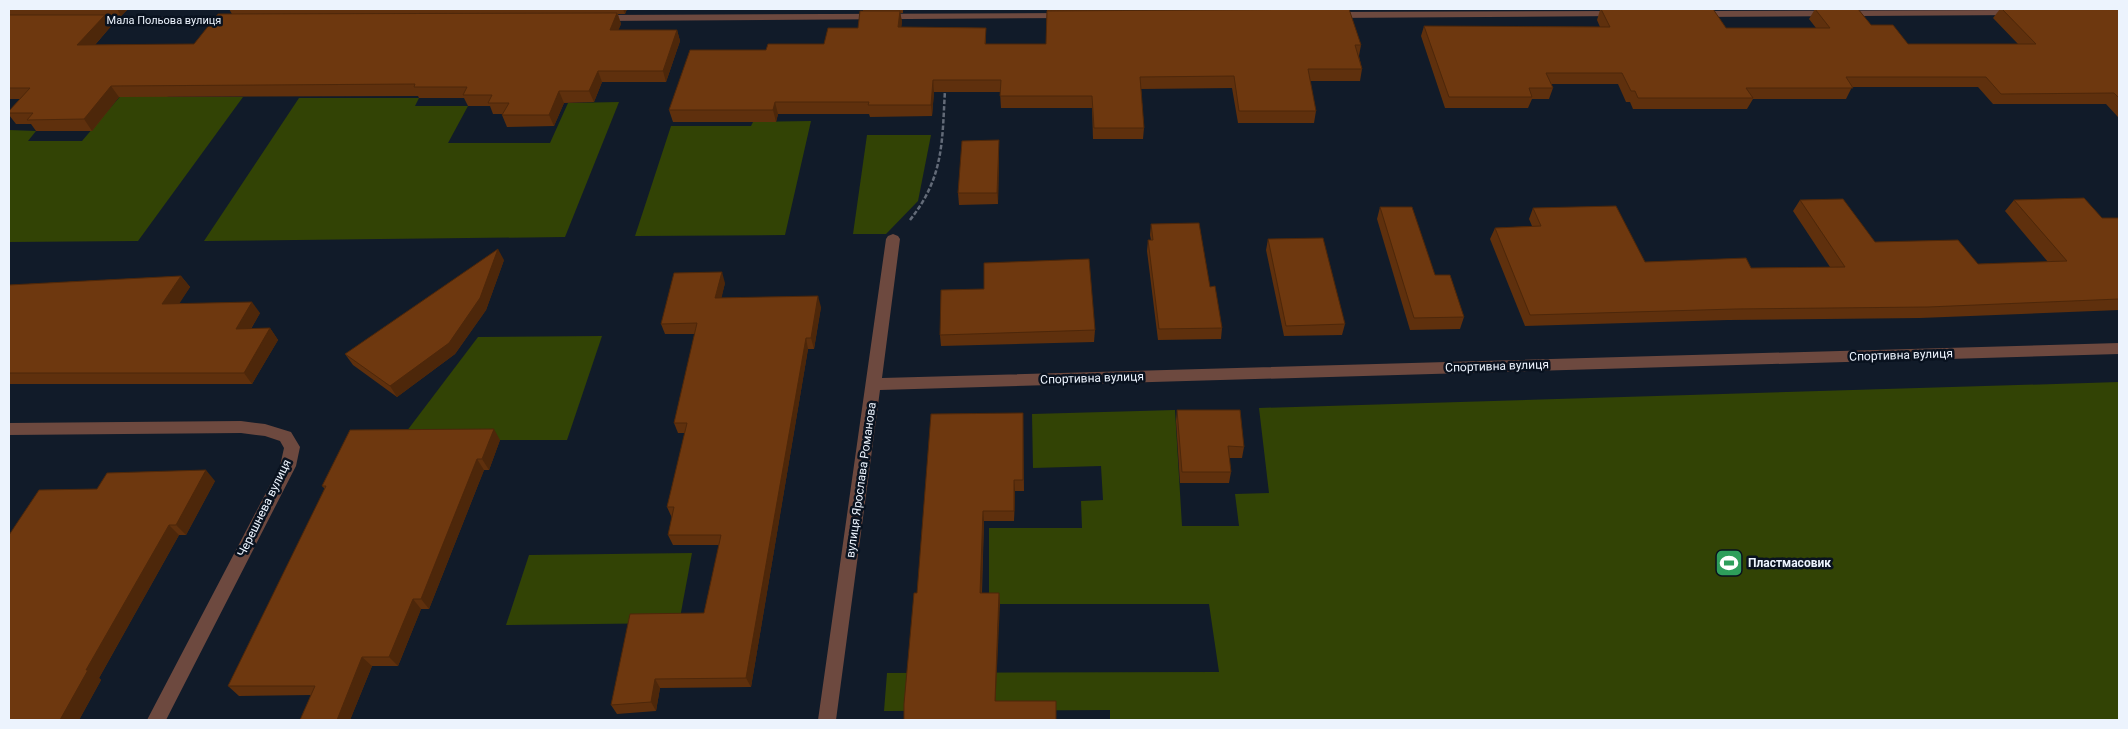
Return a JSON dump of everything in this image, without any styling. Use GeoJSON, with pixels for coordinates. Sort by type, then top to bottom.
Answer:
{"type":"FeatureCollection","features":[{"type":"Feature","properties":{"kind":"street"},"geometry":{"type":"LineString","coordinates":[[585,18],[950,13],[1080,16]]}},
{"type":"Feature","properties":{"kind":"street"},"geometry":{"type":"LineString","coordinates":[[1690,14],[2029,13]]}},
{"type":"Feature","properties":{"kind":"street"},"geometry":{"type":"LineString","coordinates":[[1320,15],[1630,14]]}},
{"type":"Feature","properties":{"kind":"street","name":"Мала Польова вулиця"},"geometry":{"type":"LineString","coordinates":[[78,21],[247,20]]}},
{"type":"Feature","properties":{"kind":"street","name":"вулиця Ярослава Романова"},"geometry":{"type":"LineString","coordinates":[[827,720],[893,239]]}},
{"type":"Feature","properties":{"kind":"street","name":"Спортивна вулиця"},"geometry":{"type":"LineString","coordinates":[[874,384],[2119,349]]}},
{"type":"Feature","properties":{"kind":"street","name":"Черешнева вулиця"},"geometry":{"type":"LineString","coordinates":[[9,429],[241,428],[265,430],[285,436],[292,447],[288,466],[156,720]]}},
{"type":"Feature","properties":{"kind":"path"},"geometry":{"type":"LineString","coordinates":[[893,239],[923,206],[934,185],[940,161],[946,84]]}},
{"type":"Feature","properties":{"kind":"green space"},"geometry":{"type":"Polygon","coordinates":[[[147,65],[168,97],[243,97],[138,241],[9,242],[9,130],[36,131],[28,141],[82,141],[147,65]]]}},
{"type":"Feature","properties":{"kind":"green space"},"geometry":{"type":"Polygon","coordinates":[[[299,98],[419,98],[415,106],[468,106],[448,143],[550,143],[568,103],[619,102],[565,237],[204,241],[299,98]]]}},
{"type":"Feature","properties":{"kind":"green space"},"geometry":{"type":"Polygon","coordinates":[[[811,121],[785,235],[635,236],[671,126],[751,126],[753,122],[811,121]]]}},
{"type":"Feature","properties":{"kind":"green space"},"geometry":{"type":"Polygon","coordinates":[[[867,135],[931,135],[918,201],[886,234],[853,234],[867,135]]]}},
{"type":"Feature","properties":{"kind":"green space"},"geometry":{"type":"Polygon","coordinates":[[[602,336],[567,440],[400,440],[478,337],[602,336]]]}},
{"type":"Feature","properties":{"kind":"green space","name":"Пластмасовик"},"geometry":{"type":"Polygon","coordinates":[[[2119,382],[2119,720],[1110,720],[1110,710],[884,711],[887,673],[1219,672],[1209,604],[989,604],[989,528],[1082,528],[1081,501],[1103,500],[1101,466],[1033,468],[1032,414],[1175,410],[1182,526],[1239,526],[1235,494],[1269,493],[1259,408],[2119,382]]]}},
{"type":"Feature","properties":{"kind":"green space"},"geometry":{"type":"Polygon","coordinates":[[[692,553],[679,623],[506,625],[529,555],[692,553]]]}},
{"type":"Feature","properties":{"kind":"building"},"geometry":{"type":"Polygon","coordinates":[[[1349,9],[1361,45],[1355,45],[1362,69],[1308,69],[1316,111],[1239,111],[1234,76],[1140,77],[1144,128],[1094,128],[1092,96],[1000,96],[1001,80],[933,80],[931,105],[868,105],[869,102],[775,102],[773,110],[669,110],[690,50],[766,50],[768,44],[824,44],[828,28],[858,28],[860,11],[900,11],[898,27],[986,28],[985,44],[1046,44],[1047,11],[1349,9]]]}},
{"type":"Feature","properties":{"kind":"building"},"geometry":{"type":"Polygon","coordinates":[[[1601,9],[1713,9],[1726,28],[1830,28],[1815,9],[1858,9],[1871,25],[1893,25],[1908,44],[2036,44],[2002,9],[2119,9],[2119,98],[2114,93],[2001,94],[1986,77],[1846,77],[1853,88],[1746,88],[1753,98],[1638,98],[1635,91],[1631,91],[1622,73],[1546,73],[1553,88],[1529,88],[1532,97],[1449,97],[1424,26],[1610,27],[1601,9]]]}},
{"type":"Feature","properties":{"kind":"building"},"geometry":{"type":"Polygon","coordinates":[[[617,13],[610,30],[677,30],[663,71],[598,71],[589,91],[559,91],[549,115],[502,115],[509,103],[488,103],[492,95],[463,95],[467,87],[414,87],[415,84],[111,86],[84,119],[27,120],[33,113],[9,113],[30,88],[9,88],[9,15],[105,15],[77,45],[194,44],[218,14],[617,13]]]}},
{"type":"Feature","properties":{"kind":"building"},"geometry":{"type":"Polygon","coordinates":[[[999,140],[997,193],[958,193],[962,141],[999,140]]]}},
{"type":"Feature","properties":{"kind":"building"},"geometry":{"type":"Polygon","coordinates":[[[2084,198],[2102,218],[2119,218],[2119,299],[1928,307],[1735,309],[1530,315],[1495,228],[1541,226],[1533,208],[1616,206],[1645,262],[1746,258],[1751,268],[1845,267],[1800,200],[1843,199],[1875,242],[1958,240],[1978,264],[2067,261],[2014,200],[2084,198]]]}},
{"type":"Feature","properties":{"kind":"building"},"geometry":{"type":"Polygon","coordinates":[[[1380,207],[1412,207],[1435,275],[1450,275],[1464,317],[1414,318],[1380,207]]]}},
{"type":"Feature","properties":{"kind":"building"},"geometry":{"type":"Polygon","coordinates":[[[1199,223],[1210,287],[1215,286],[1222,328],[1159,329],[1148,240],[1153,240],[1151,224],[1199,223]]]}},
{"type":"Feature","properties":{"kind":"building"},"geometry":{"type":"Polygon","coordinates":[[[1323,238],[1345,324],[1286,326],[1268,239],[1323,238]]]}},
{"type":"Feature","properties":{"kind":"building"},"geometry":{"type":"Polygon","coordinates":[[[498,249],[480,298],[449,343],[390,386],[345,354],[498,249]]]}},
{"type":"Feature","properties":{"kind":"building"},"geometry":{"type":"Polygon","coordinates":[[[1089,259],[1095,330],[940,335],[941,290],[984,289],[984,263],[1089,259]]]}},
{"type":"Feature","properties":{"kind":"building"},"geometry":{"type":"Polygon","coordinates":[[[722,272],[715,298],[818,296],[811,338],[806,338],[746,678],[655,679],[651,702],[611,705],[630,614],[704,613],[721,535],[668,535],[674,507],[667,507],[687,423],[674,423],[697,323],[661,324],[674,273],[722,272]]]}},
{"type":"Feature","properties":{"kind":"building"},"geometry":{"type":"Polygon","coordinates":[[[181,276],[162,304],[252,302],[236,329],[270,328],[244,373],[9,373],[9,285],[181,276]]]}},
{"type":"Feature","properties":{"kind":"building"},"geometry":{"type":"Polygon","coordinates":[[[1177,410],[1240,410],[1244,447],[1228,446],[1231,472],[1182,472],[1177,410]]]}},
{"type":"Feature","properties":{"kind":"building"},"geometry":{"type":"Polygon","coordinates":[[[1023,413],[1023,480],[1014,480],[1014,511],[983,511],[980,593],[999,593],[995,701],[1056,701],[1056,720],[904,720],[914,593],[917,593],[931,414],[1023,413]]]}},
{"type":"Feature","properties":{"kind":"building"},"geometry":{"type":"Polygon","coordinates":[[[494,429],[482,459],[477,459],[421,599],[413,599],[389,657],[362,657],[337,720],[300,720],[315,686],[228,686],[326,486],[322,486],[350,430],[494,429]]]}},
{"type":"Feature","properties":{"kind":"building"},"geometry":{"type":"Polygon","coordinates":[[[206,470],[176,525],[169,525],[86,670],[88,670],[60,720],[9,720],[9,535],[39,490],[97,489],[107,473],[206,470]]]}},
{"type":"Feature","properties":{"kind":"place","name":"Пластмасовик"},"geometry":{"type":"Point","coordinates":[1729,563]}}]}
